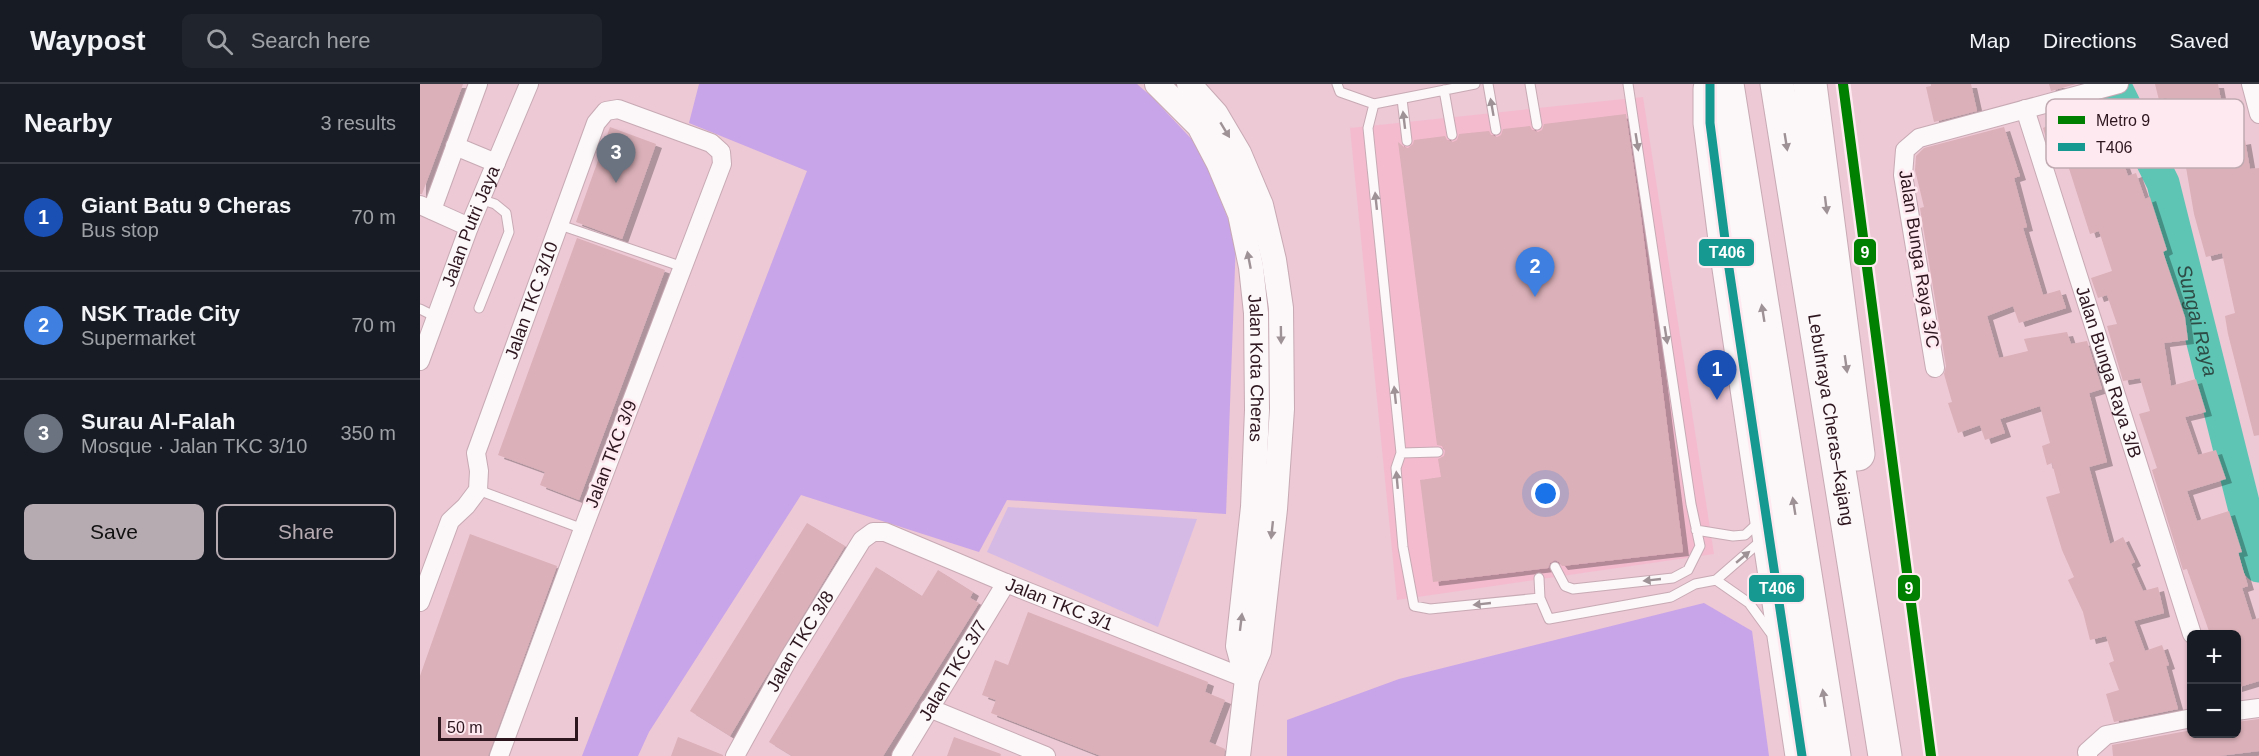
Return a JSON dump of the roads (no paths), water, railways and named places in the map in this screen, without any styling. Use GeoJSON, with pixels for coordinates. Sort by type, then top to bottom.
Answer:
{"type":"FeatureCollection","features":[{"type":"Feature","properties":{"kind":"highway"},"geometry":{"type":"LineString","coordinates":[[1710,84],[1710,123],[1727,255],[1802,756]]}},
{"type":"Feature","properties":{"kind":"highway"},"geometry":{"type":"LineString","coordinates":[[1727,84],[1834,756]]}},
{"type":"Feature","properties":{"kind":"highway","name":"Lebuhraya Cheras–Kajang"},"geometry":{"type":"LineString","coordinates":[[1777,84],[1885,756]]}},
{"type":"Feature","properties":{"kind":"highway"},"geometry":{"type":"LineString","coordinates":[[1810,84],[1899,756]]}},
{"type":"Feature","properties":{"kind":"street"},"geometry":{"type":"LineString","coordinates":[[469,227],[426,207],[455,146],[477,84]]}},
{"type":"Feature","properties":{"kind":"street","name":"Jalan Kota Cheras"},"geometry":{"type":"LineString","coordinates":[[1157,84],[1199,126],[1219,164],[1240,214],[1251,267],[1256,313],[1257,410],[1253,507],[1238,646],[1247,679]]}},
{"type":"Feature","properties":{"kind":"street","name":"Jalan Kota Cheras"},"geometry":{"type":"LineString","coordinates":[[1189,84],[1216,114],[1244,163],[1261,205],[1274,260],[1281,308],[1282,409],[1275,509],[1259,651],[1247,679],[1238,756]]}},
{"type":"Feature","properties":{"kind":"street"},"geometry":{"type":"LineString","coordinates":[[2251,84],[2259,114]]}},
{"type":"Feature","properties":{"kind":"street"},"geometry":{"type":"LineString","coordinates":[[2062,99],[2111,86]]}},
{"type":"Feature","properties":{"kind":"street","name":"Jalan Putri Jaya"},"geometry":{"type":"LineString","coordinates":[[420,361],[428,313],[531,87]]}},
{"type":"Feature","properties":{"kind":"street"},"geometry":{"type":"LineString","coordinates":[[2025,109],[2046,103]]}},
{"type":"Feature","properties":{"kind":"street","name":"Jalan TKC 3/10"},"geometry":{"type":"LineString","coordinates":[[478,490],[476,453],[596,123],[606,111],[618,109],[711,142],[721,152]]}},
{"type":"Feature","properties":{"kind":"street","name":"Jalan Bunga Raya 3/C"},"geometry":{"type":"LineString","coordinates":[[1935,368],[1903,176],[1905,150],[1919,138],[2025,109]]}},
{"type":"Feature","properties":{"kind":"street","name":"Jalan Bunga Raya 3/B"},"geometry":{"type":"LineString","coordinates":[[2025,109],[2191,630]]}},
{"type":"Feature","properties":{"kind":"street"},"geometry":{"type":"LineString","coordinates":[[455,146],[496,163]]}},
{"type":"Feature","properties":{"kind":"street","name":"Jalan TKC 3/9"},"geometry":{"type":"LineString","coordinates":[[499,756],[722,164],[721,152]]}},
{"type":"Feature","properties":{"kind":"street"},"geometry":{"type":"LineString","coordinates":[[420,602],[450,521],[466,506],[478,490]]}},
{"type":"Feature","properties":{"kind":"street","name":"Jalan TKC 3/1"},"geometry":{"type":"LineString","coordinates":[[873,532],[885,532],[1247,679]]}},
{"type":"Feature","properties":{"kind":"street","name":"Jalan TKC 3/8"},"geometry":{"type":"LineString","coordinates":[[735,756],[789,658],[862,540],[873,532]]}},
{"type":"Feature","properties":{"kind":"street","name":"Jalan TKC 3/7"},"geometry":{"type":"LineString","coordinates":[[902,756],[1006,583]]}},
{"type":"Feature","properties":{"kind":"street"},"geometry":{"type":"LineString","coordinates":[[929,708],[1046,756]]}},
{"type":"Feature","properties":{"kind":"street"},"geometry":{"type":"LineString","coordinates":[[2241,710],[2259,708]]}},
{"type":"Feature","properties":{"kind":"street"},"geometry":{"type":"LineString","coordinates":[[2088,756],[2087,752],[2106,735],[2187,719]]}},
{"type":"Feature","properties":{"kind":"lane"},"geometry":{"type":"LineString","coordinates":[[1338,84],[1341,92],[1374,104],[1475,84]]}},
{"type":"Feature","properties":{"kind":"lane"},"geometry":{"type":"LineString","coordinates":[[1488,84],[1496,130]]}},
{"type":"Feature","properties":{"kind":"lane"},"geometry":{"type":"LineString","coordinates":[[1530,84],[1537,125]]}},
{"type":"Feature","properties":{"kind":"lane"},"geometry":{"type":"LineString","coordinates":[[1628,84],[1700,546],[1688,570],[1673,578]]}},
{"type":"Feature","properties":{"kind":"lane"},"geometry":{"type":"LineString","coordinates":[[1444,90],[1452,135]]}},
{"type":"Feature","properties":{"kind":"lane"},"geometry":{"type":"LineString","coordinates":[[1402,99],[1407,141]]}},
{"type":"Feature","properties":{"kind":"lane"},"geometry":{"type":"LineString","coordinates":[[1374,104],[1368,128],[1401,453],[1396,468],[1403,547],[1414,606],[1430,609],[1540,598]]}},
{"type":"Feature","properties":{"kind":"lane"},"geometry":{"type":"LineString","coordinates":[[479,308],[509,232],[506,213],[495,204],[480,199]]}},
{"type":"Feature","properties":{"kind":"lane"},"geometry":{"type":"LineString","coordinates":[[560,225],[683,267]]}},
{"type":"Feature","properties":{"kind":"lane"},"geometry":{"type":"LineString","coordinates":[[1401,453],[1437,452]]}},
{"type":"Feature","properties":{"kind":"lane"},"geometry":{"type":"LineString","coordinates":[[478,490],[583,529]]}},
{"type":"Feature","properties":{"kind":"lane"},"geometry":{"type":"LineString","coordinates":[[1696,530],[1723,535],[1744,535],[1768,523]]}},
{"type":"Feature","properties":{"kind":"lane"},"geometry":{"type":"LineString","coordinates":[[1539,578],[1540,598],[1550,619],[1671,597],[1695,584],[1716,580],[1749,553],[1768,523]]}},
{"type":"Feature","properties":{"kind":"lane"},"geometry":{"type":"LineString","coordinates":[[1556,567],[1564,586],[1573,589],[1673,578],[1695,584]]}},
{"type":"Feature","properties":{"kind":"lane"},"geometry":{"type":"LineString","coordinates":[[1716,580],[1749,603],[1762,617],[1787,660]]}},
{"type":"Feature","properties":{"kind":"waterway","name":"Sungai Raya"},"geometry":{"type":"LineString","coordinates":[[2114,84],[2121,99]]}},
{"type":"Feature","properties":{"kind":"waterway","name":"Sungai Raya"},"geometry":{"type":"LineString","coordinates":[[2156,168],[2163,183],[2259,566]]}},
{"type":"Feature","properties":{"kind":"metro line","name":"9"},"geometry":{"type":"LineString","coordinates":[[1843,84],[1931,756]]}},
{"type":"Feature","properties":{"kind":"place","name":"Surau Al-Falah"},"geometry":{"type":"Point","coordinates":[616,183]}},
{"type":"Feature","properties":{"kind":"place","name":"NSK Trade City"},"geometry":{"type":"Point","coordinates":[1535,297]}},
{"type":"Feature","properties":{"kind":"place","name":"Giant Batu 9 Cheras"},"geometry":{"type":"Point","coordinates":[1717,400]}}]}
